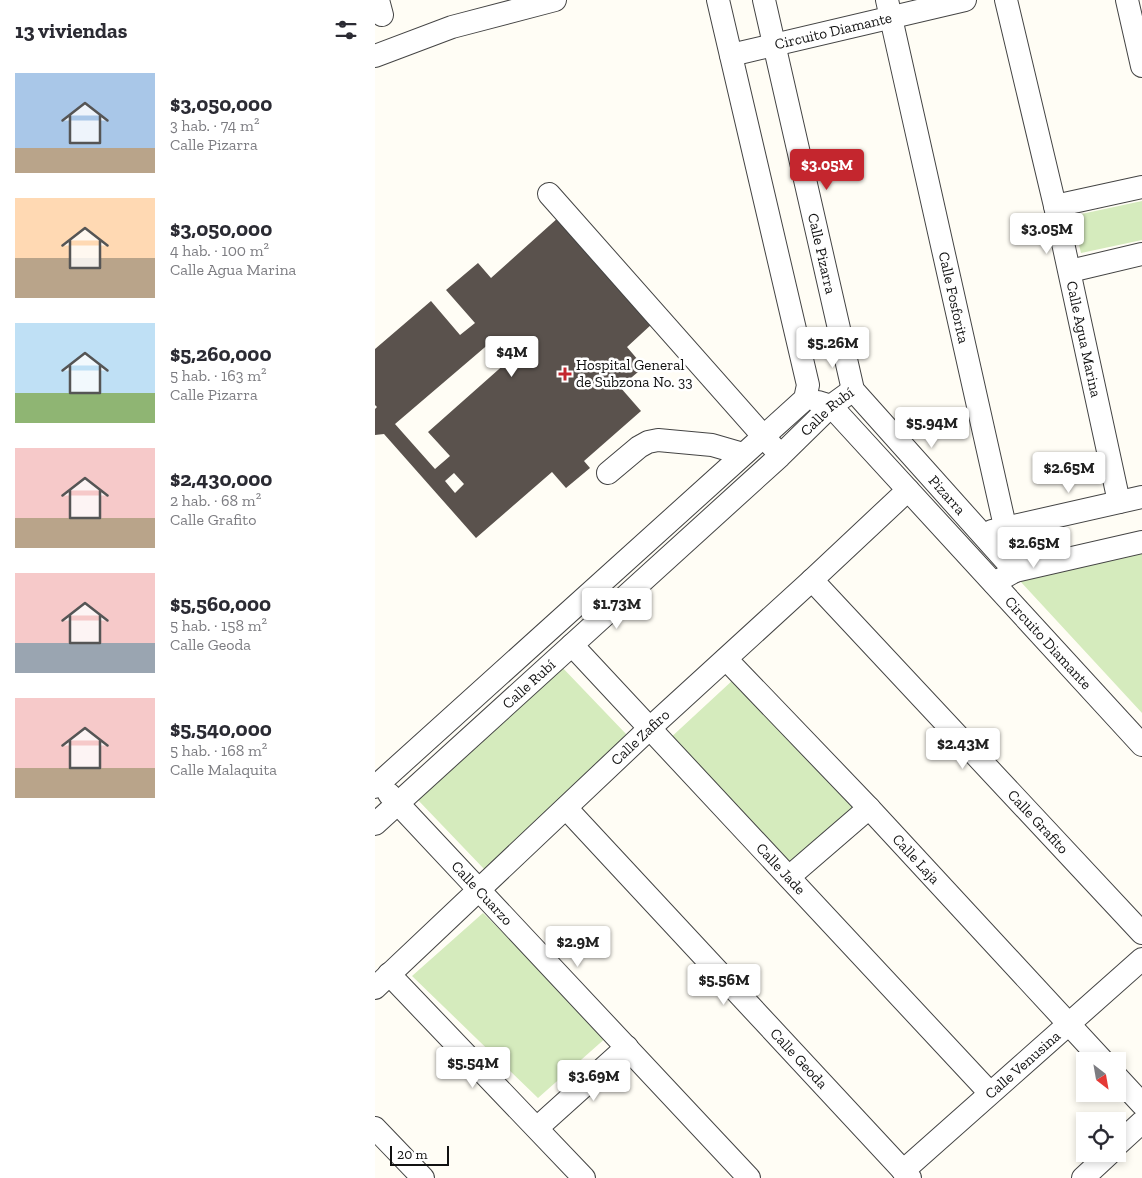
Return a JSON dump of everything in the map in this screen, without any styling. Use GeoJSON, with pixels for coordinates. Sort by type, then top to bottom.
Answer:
{"type":"FeatureCollection","features":[{"type":"Feature","properties":{"kind":"street"},"geometry":{"type":"LineString","coordinates":[[375,56],[452,27],[555,0]]}},
{"type":"Feature","properties":{"kind":"street"},"geometry":{"type":"LineString","coordinates":[[718,0],[807,392],[831,406]]}},
{"type":"Feature","properties":{"kind":"street","name":"Calle Pizarra"},"geometry":{"type":"LineString","coordinates":[[764,0],[853,390]]}},
{"type":"Feature","properties":{"kind":"street","name":"Circuito Diamante"},"geometry":{"type":"LineString","coordinates":[[731,55],[774,44],[889,8],[965,0]]}},
{"type":"Feature","properties":{"kind":"street","name":"Calle Agua Marina"},"geometry":{"type":"LineString","coordinates":[[1007,0],[1070,270],[1119,502]]}},
{"type":"Feature","properties":{"kind":"street"},"geometry":{"type":"LineString","coordinates":[[1127,0],[1142,66]]}},
{"type":"Feature","properties":{"kind":"street","name":"Calle Fosforita"},"geometry":{"type":"LineString","coordinates":[[889,8],[1015,571]]}},
{"type":"Feature","properties":{"kind":"street"},"geometry":{"type":"LineString","coordinates":[[1055,206],[1142,187]]}},
{"type":"Feature","properties":{"kind":"street"},"geometry":{"type":"LineString","coordinates":[[549,194],[780,456]]}},
{"type":"Feature","properties":{"kind":"street"},"geometry":{"type":"LineString","coordinates":[[1070,270],[1142,254]]}},
{"type":"Feature","properties":{"kind":"street","name":"Calle Rubí"},"geometry":{"type":"LineString","coordinates":[[377,785],[763,437],[807,392],[853,390]]}},
{"type":"Feature","properties":{"kind":"street","name":"Calle Rubí"},"geometry":{"type":"LineString","coordinates":[[375,824],[780,456],[831,406],[853,390]]}},
{"type":"Feature","properties":{"kind":"street","name":"Pizarra"},"geometry":{"type":"LineString","coordinates":[[853,390],[1015,571]]}},
{"type":"Feature","properties":{"kind":"street","name":"Circuito Diamante"},"geometry":{"type":"LineString","coordinates":[[831,406],[1142,745]]}},
{"type":"Feature","properties":{"kind":"street"},"geometry":{"type":"LineString","coordinates":[[608,472],[639,447],[648,442],[658,440],[712,446],[743,454]]}},
{"type":"Feature","properties":{"kind":"street","name":"Calle Zafiro"},"geometry":{"type":"LineString","coordinates":[[382,981],[650,728],[907,490]]}},
{"type":"Feature","properties":{"kind":"street"},"geometry":{"type":"LineString","coordinates":[[982,534],[1142,497]]}},
{"type":"Feature","properties":{"kind":"street"},"geometry":{"type":"LineString","coordinates":[[994,583],[1015,571],[1142,542]]}},
{"type":"Feature","properties":{"kind":"street","name":"Calle Grafito"},"geometry":{"type":"LineString","coordinates":[[812,580],[1142,933]]}},
{"type":"Feature","properties":{"kind":"street","name":"Calle Jade"},"geometry":{"type":"LineString","coordinates":[[572,645],[990,1093]]}},
{"type":"Feature","properties":{"kind":"street","name":"Calle Laja"},"geometry":{"type":"LineString","coordinates":[[726,659],[869,808],[1095,1052]]}},
{"type":"Feature","properties":{"kind":"street","name":"Calle Cuarzo"},"geometry":{"type":"LineString","coordinates":[[377,785],[398,804],[749,1178]]}},
{"type":"Feature","properties":{"kind":"street","name":"Calle Geoda"},"geometry":{"type":"LineString","coordinates":[[567,808],[907,1175]]}},
{"type":"Feature","properties":{"kind":"street"},"geometry":{"type":"LineString","coordinates":[[789,877],[869,808]]}},
{"type":"Feature","properties":{"kind":"street","name":"Calle Venusina"},"geometry":{"type":"LineString","coordinates":[[907,1175],[990,1093],[1070,1025],[1142,959]]}},
{"type":"Feature","properties":{"kind":"street"},"geometry":{"type":"LineString","coordinates":[[382,981],[537,1128],[584,1178]]}},
{"type":"Feature","properties":{"kind":"street"},"geometry":{"type":"LineString","coordinates":[[537,1128],[627,1048]]}},
{"type":"Feature","properties":{"kind":"street"},"geometry":{"type":"LineString","coordinates":[[1126,1087],[1142,1104]]}},
{"type":"Feature","properties":{"kind":"street"},"geometry":{"type":"LineString","coordinates":[[1126,1137],[1142,1122]]}},
{"type":"Feature","properties":{"kind":"street"},"geometry":{"type":"LineString","coordinates":[[375,1128],[423,1178]]}},
{"type":"Feature","properties":{"kind":"street"},"geometry":{"type":"LineString","coordinates":[[1083,1178],[1100,1162]]}},
{"type":"Feature","properties":{"kind":"green space"},"geometry":{"type":"Polygon","coordinates":[[[1142,201],[1142,240],[1081,253],[1072,216],[1142,201]]]}},
{"type":"Feature","properties":{"kind":"green space"},"geometry":{"type":"Polygon","coordinates":[[[1142,549],[1142,713],[1020,581],[1142,549]]]}},
{"type":"Feature","properties":{"kind":"green space"},"geometry":{"type":"Polygon","coordinates":[[[559,664],[627,735],[485,870],[417,799],[559,664]]]}},
{"type":"Feature","properties":{"kind":"green space"},"geometry":{"type":"Polygon","coordinates":[[[734,679],[858,812],[794,870],[667,741],[734,679]]]}},
{"type":"Feature","properties":{"kind":"green space"},"geometry":{"type":"Polygon","coordinates":[[[483,913],[608,1036],[538,1098],[412,976],[483,913]]]}},
{"type":"Feature","properties":{"kind":"building"},"geometry":{"type":"Polygon","coordinates":[[[559,217],[653,323],[627,347],[644,367],[620,387],[641,411],[584,461],[590,468],[566,488],[552,472],[476,538],[384,434],[375,435],[375,409],[377,407],[375,405],[375,349],[431,301],[460,335],[475,323],[446,290],[478,263],[491,278],[559,217]],[[491,342],[395,424],[435,469],[450,456],[428,432],[507,362],[491,342]],[[454,473],[445,481],[455,493],[464,484],[454,473]]]}},
{"type":"Feature","properties":{"kind":"place","name":"Hospital General de Subzona No. 33"},"geometry":{"type":"Point","coordinates":[565,374]}}]}
